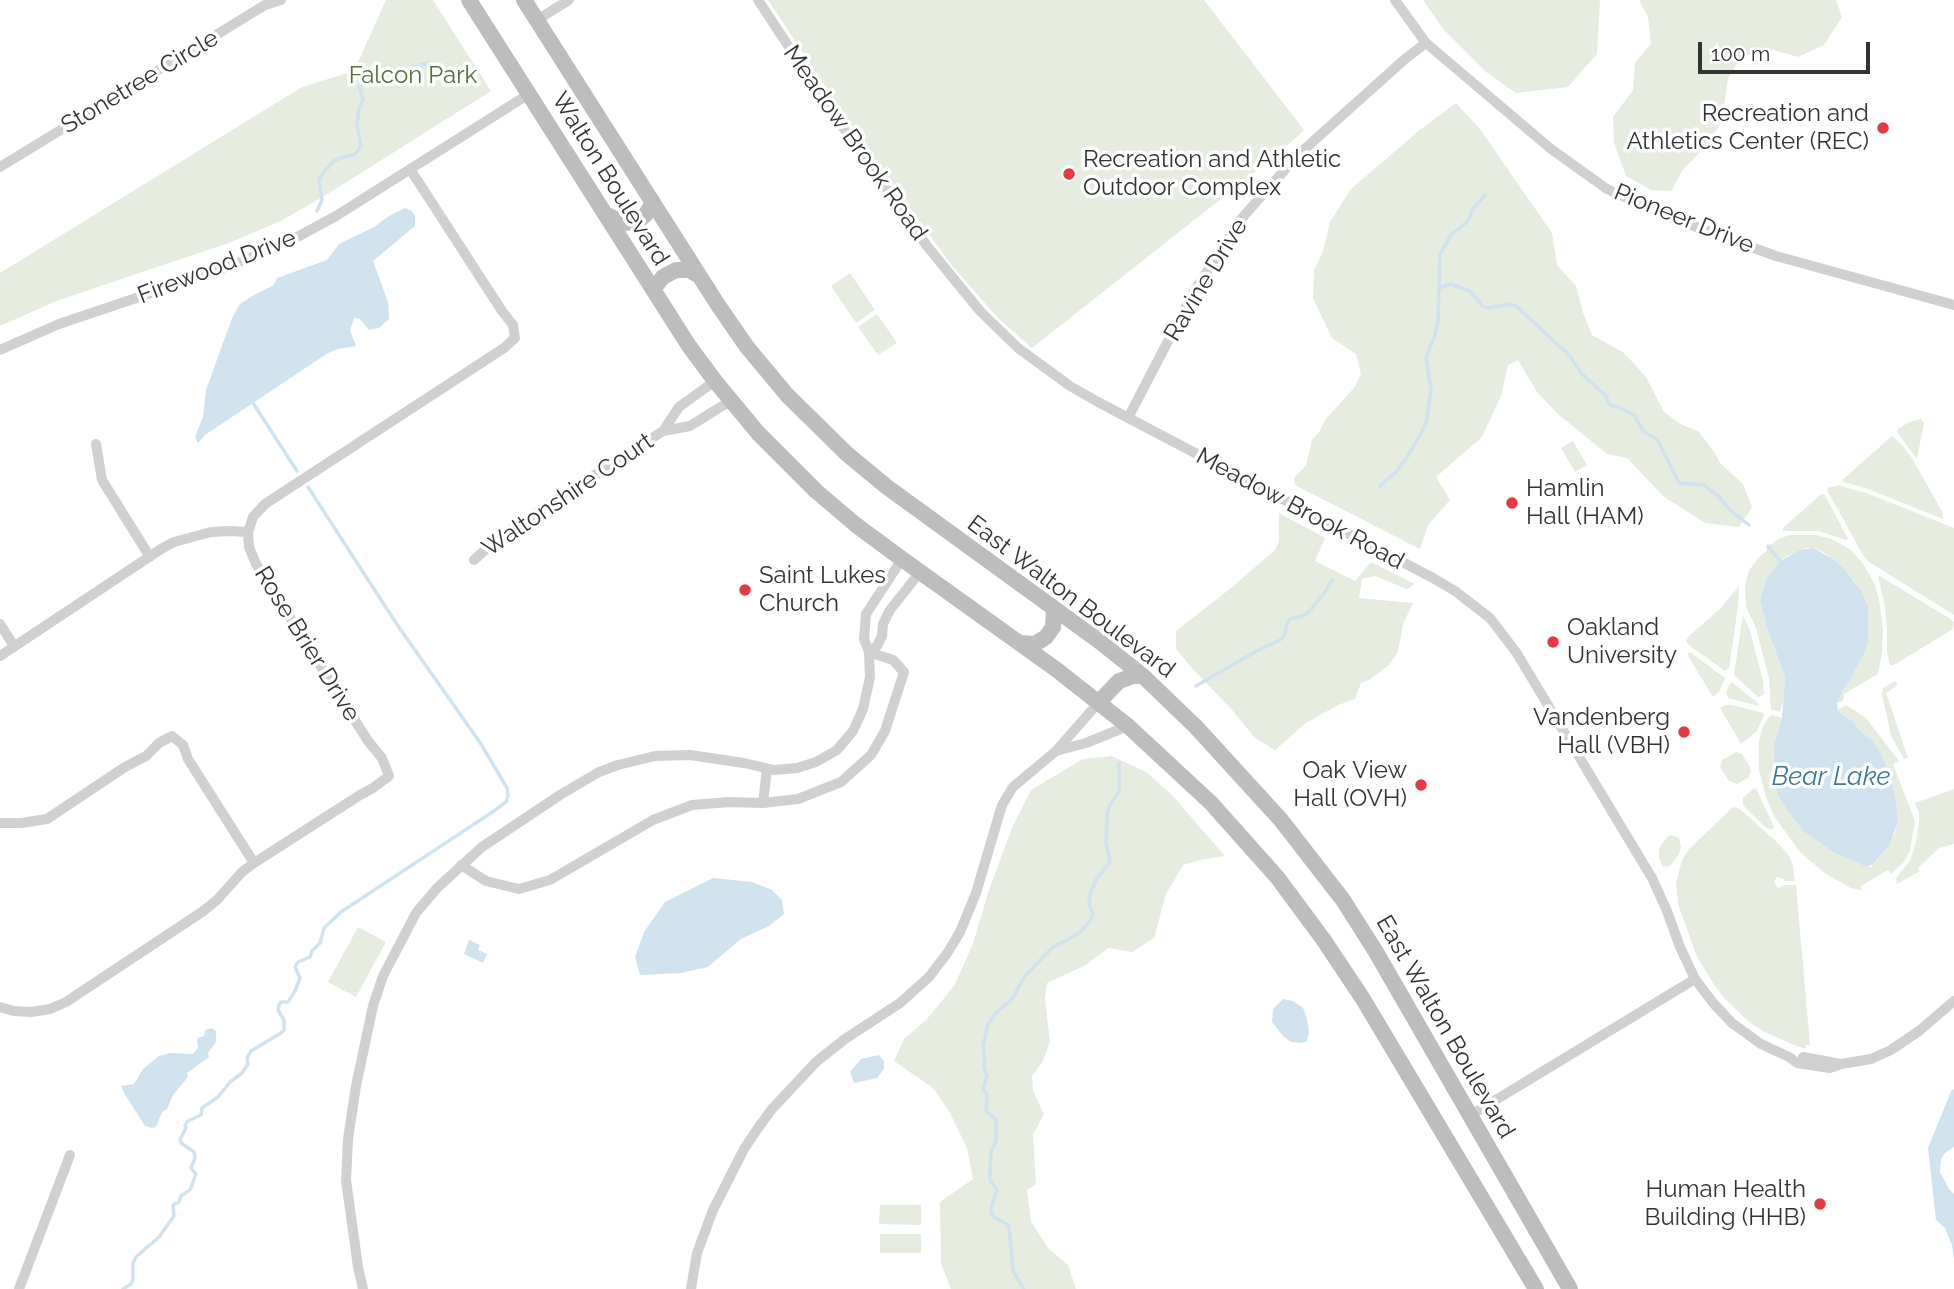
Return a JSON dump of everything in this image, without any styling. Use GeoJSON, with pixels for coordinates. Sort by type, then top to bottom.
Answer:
{"type":"FeatureCollection","features":[{"type":"Feature","properties":{"kind":"main road","name":"Walton Boulevard"},"geometry":{"type":"LineString","coordinates":[[469,0],[653,289],[715,381]]}},
{"type":"Feature","properties":{"kind":"main road","name":"Walton Boulevard"},"geometry":{"type":"LineString","coordinates":[[524,0],[733,327]]}},
{"type":"Feature","properties":{"kind":"main road"},"geometry":{"type":"LineString","coordinates":[[605,214],[631,223],[642,218],[653,203]]}},
{"type":"Feature","properties":{"kind":"main road"},"geometry":{"type":"LineString","coordinates":[[653,289],[663,277],[676,270],[683,269],[698,275]]}},
{"type":"Feature","properties":{"kind":"main road","name":"East Walton Boulevard"},"geometry":{"type":"LineString","coordinates":[[733,327],[787,395],[847,454],[912,506],[1143,676],[1196,727],[1281,820],[1324,875],[1388,970],[1570,1289]]}},
{"type":"Feature","properties":{"kind":"main road"},"geometry":{"type":"LineString","coordinates":[[715,381],[758,433],[816,491],[902,559],[1099,702],[1211,803],[1257,853],[1298,904],[1363,999],[1536,1289]]}},
{"type":"Feature","properties":{"kind":"main road"},"geometry":{"type":"LineString","coordinates":[[1020,643],[1035,643],[1046,637],[1053,627],[1054,608]]}},
{"type":"Feature","properties":{"kind":"main road"},"geometry":{"type":"LineString","coordinates":[[1099,702],[1119,681],[1143,676]]}},
{"type":"Feature","properties":{"kind":"main road"},"geometry":{"type":"LineString","coordinates":[[1526,1273],[1536,1278],[1545,1278],[1557,1265]]}},
{"type":"Feature","properties":{"kind":"street","name":"Stonetree Circle"},"geometry":{"type":"LineString","coordinates":[[0,167],[265,5],[281,0]]}},
{"type":"Feature","properties":{"kind":"street"},"geometry":{"type":"LineString","coordinates":[[537,20],[569,0]]}},
{"type":"Feature","properties":{"kind":"street","name":"Meadow Brook Road"},"geometry":{"type":"LineString","coordinates":[[758,0],[861,154],[927,246],[993,325],[1042,367],[1128,418],[1433,578],[1455,591],[1489,618],[1516,652],[1652,878],[1695,979],[1732,1023],[1761,1044],[1789,1057],[1799,1056],[1841,1063],[1864,1060],[1891,1050],[1954,1001]]}},
{"type":"Feature","properties":{"kind":"street","name":"Pioneer Drive"},"geometry":{"type":"LineString","coordinates":[[1395,0],[1426,43],[1569,164],[1620,196],[1776,256],[1954,305]]}},
{"type":"Feature","properties":{"kind":"street","name":"Ravine Drive"},"geometry":{"type":"LineString","coordinates":[[1128,418],[1193,293],[1242,218],[1298,155],[1426,43]]}},
{"type":"Feature","properties":{"kind":"street","name":"Firewood Drive"},"geometry":{"type":"LineString","coordinates":[[0,350],[59,324],[258,256],[311,231],[528,94]]}},
{"type":"Feature","properties":{"kind":"street"},"geometry":{"type":"LineString","coordinates":[[0,656],[174,542],[221,531],[248,532],[253,517],[265,504],[504,348],[515,338],[513,325],[410,169]]}},
{"type":"Feature","properties":{"kind":"street","name":"Waltonshire Court"},"geometry":{"type":"LineString","coordinates":[[663,431],[679,407],[715,381]]}},
{"type":"Feature","properties":{"kind":"street","name":"Waltonshire Court"},"geometry":{"type":"LineString","coordinates":[[474,560],[502,535],[663,431],[690,425],[730,401]]}},
{"type":"Feature","properties":{"kind":"street"},"geometry":{"type":"LineString","coordinates":[[96,444],[102,480],[150,557]]}},
{"type":"Feature","properties":{"kind":"street","name":"Rose Brier Drive"},"geometry":{"type":"LineString","coordinates":[[0,1007],[32,1012],[50,1009],[66,1002],[202,912],[254,863],[389,776],[382,758],[368,741],[256,564],[249,547],[248,532]]}},
{"type":"Feature","properties":{"kind":"street"},"geometry":{"type":"LineString","coordinates":[[363,1289],[347,1171],[348,1139],[373,1006],[383,976],[416,913],[437,888],[482,847],[599,772],[655,755],[690,755],[774,770],[797,768],[816,762],[837,750],[853,731],[863,709],[870,677],[869,652],[864,639],[866,614],[902,559]]}},
{"type":"Feature","properties":{"kind":"street"},"geometry":{"type":"LineString","coordinates":[[869,652],[877,646],[882,636],[883,624],[890,610],[920,572]]}},
{"type":"Feature","properties":{"kind":"street"},"geometry":{"type":"LineString","coordinates":[[875,601],[890,610]]}},
{"type":"Feature","properties":{"kind":"street"},"geometry":{"type":"LineString","coordinates":[[0,624],[14,646]]}},
{"type":"Feature","properties":{"kind":"street"},"geometry":{"type":"LineString","coordinates":[[461,865],[486,881],[519,889],[550,880],[653,820],[692,805],[798,799],[841,782],[871,755],[884,731],[904,672],[893,660],[869,652]]}},
{"type":"Feature","properties":{"kind":"street"},"geometry":{"type":"LineString","coordinates":[[691,1289],[697,1253],[713,1210],[744,1149],[772,1109],[816,1062],[845,1039],[900,1003],[936,969],[948,952],[976,893],[1002,805],[1013,787],[1056,751],[1099,702]]}},
{"type":"Feature","properties":{"kind":"street"},"geometry":{"type":"LineString","coordinates":[[1056,751],[1086,743],[1128,726]]}},
{"type":"Feature","properties":{"kind":"street"},"geometry":{"type":"LineString","coordinates":[[0,822],[20,823],[47,818],[146,756],[159,743],[172,736],[183,746],[188,759],[254,863]]}},
{"type":"Feature","properties":{"kind":"street"},"geometry":{"type":"LineString","coordinates":[[763,803],[767,769]]}},
{"type":"Feature","properties":{"kind":"street"},"geometry":{"type":"LineString","coordinates":[[1471,1115],[1695,979]]}},
{"type":"Feature","properties":{"kind":"street"},"geometry":{"type":"LineString","coordinates":[[19,1289],[71,1155]]}},
{"type":"Feature","properties":{"kind":"green space","name":"Falcon Park"},"geometry":{"type":"Polygon","coordinates":[[[386,0],[433,0],[491,91],[281,221],[226,244],[59,300],[0,326],[0,273],[302,87],[354,71],[386,0]]]}},
{"type":"Feature","properties":{"kind":"green space","name":"Recreation and Athletic Outdoor Complex"},"geometry":{"type":"Polygon","coordinates":[[[768,0],[1204,0],[1304,130],[1278,154],[1032,348],[998,318],[953,267],[865,146],[768,0]]]}},
{"type":"Feature","properties":{"kind":"green space"},"geometry":{"type":"Polygon","coordinates":[[[1423,0],[1600,0],[1597,54],[1568,87],[1516,93],[1486,72],[1444,30],[1423,0]]]}},
{"type":"Feature","properties":{"kind":"green space"},"geometry":{"type":"Polygon","coordinates":[[[1639,0],[1836,0],[1842,17],[1824,45],[1798,57],[1774,50],[1742,56],[1728,78],[1719,126],[1704,148],[1682,171],[1671,191],[1651,190],[1626,176],[1614,143],[1613,117],[1633,90],[1635,63],[1651,44],[1648,17],[1639,0]]]}},
{"type":"Feature","properties":{"kind":"green space"},"geometry":{"type":"Polygon","coordinates":[[[1456,103],[1480,129],[1552,233],[1557,265],[1576,286],[1592,335],[1624,353],[1646,377],[1664,412],[1682,425],[1698,431],[1720,463],[1743,484],[1752,507],[1739,527],[1705,523],[1664,497],[1627,458],[1607,454],[1558,414],[1537,392],[1518,360],[1508,365],[1501,396],[1482,437],[1436,477],[1450,500],[1428,525],[1420,549],[1295,485],[1294,478],[1306,465],[1312,440],[1326,419],[1354,388],[1361,374],[1356,354],[1332,338],[1313,298],[1314,271],[1323,251],[1330,222],[1351,189],[1456,103]]]}},
{"type":"Feature","properties":{"kind":"green space"},"geometry":{"type":"Polygon","coordinates":[[[850,273],[875,310],[856,323],[831,286],[850,273]]]}},
{"type":"Feature","properties":{"kind":"green space"},"geometry":{"type":"Polygon","coordinates":[[[877,314],[897,343],[878,355],[858,327],[877,314]]]}},
{"type":"Feature","properties":{"kind":"green space"},"geometry":{"type":"Polygon","coordinates":[[[1921,419],[1924,423],[1917,459],[1897,430],[1909,422],[1921,419]]]}},
{"type":"Feature","properties":{"kind":"green space"},"geometry":{"type":"Polygon","coordinates":[[[1892,436],[1913,460],[1943,513],[1943,519],[1841,481],[1892,436]]]}},
{"type":"Feature","properties":{"kind":"green space"},"geometry":{"type":"Polygon","coordinates":[[[1573,441],[1587,465],[1575,472],[1561,448],[1573,441]]]}},
{"type":"Feature","properties":{"kind":"green space"},"geometry":{"type":"Polygon","coordinates":[[[1838,485],[1869,494],[1954,528],[1954,615],[1864,557],[1827,490],[1838,485]]]}},
{"type":"Feature","properties":{"kind":"green space"},"geometry":{"type":"Polygon","coordinates":[[[1821,494],[1825,495],[1848,539],[1818,531],[1783,531],[1783,528],[1821,494]]]}},
{"type":"Feature","properties":{"kind":"green space"},"geometry":{"type":"Polygon","coordinates":[[[1279,513],[1325,538],[1315,561],[1355,581],[1371,562],[1415,584],[1407,589],[1375,576],[1362,579],[1359,598],[1413,603],[1403,624],[1398,652],[1389,665],[1361,683],[1355,699],[1306,723],[1275,750],[1255,738],[1176,649],[1176,631],[1275,550],[1279,541],[1279,513]]]}},
{"type":"Feature","properties":{"kind":"green space"},"geometry":{"type":"Polygon","coordinates":[[[1790,535],[1816,535],[1831,539],[1850,549],[1862,562],[1874,583],[1879,599],[1883,630],[1882,653],[1878,674],[1844,694],[1843,701],[1836,703],[1868,643],[1868,608],[1855,582],[1835,560],[1823,552],[1806,548],[1785,557],[1763,587],[1760,601],[1785,677],[1780,712],[1771,709],[1769,678],[1756,628],[1746,607],[1745,586],[1749,570],[1767,551],[1766,548],[1778,539],[1790,535]]]}},
{"type":"Feature","properties":{"kind":"green space"},"geometry":{"type":"Polygon","coordinates":[[[1878,575],[1949,618],[1954,622],[1953,629],[1890,665],[1885,607],[1878,575]]]}},
{"type":"Feature","properties":{"kind":"green space"},"geometry":{"type":"Polygon","coordinates":[[[1739,586],[1729,668],[1725,671],[1686,641],[1721,608],[1739,586]]]}},
{"type":"Feature","properties":{"kind":"green space"},"geometry":{"type":"Polygon","coordinates":[[[1743,615],[1763,681],[1764,694],[1758,697],[1734,675],[1743,615]]]}},
{"type":"Feature","properties":{"kind":"green space"},"geometry":{"type":"Polygon","coordinates":[[[1690,652],[1725,678],[1719,692],[1713,697],[1687,654],[1690,652]]]}},
{"type":"Feature","properties":{"kind":"green space"},"geometry":{"type":"Polygon","coordinates":[[[1895,681],[1898,685],[1886,693],[1908,758],[1904,759],[1891,736],[1882,694],[1883,688],[1895,681]]]}},
{"type":"Feature","properties":{"kind":"green space"},"geometry":{"type":"Polygon","coordinates":[[[1730,683],[1759,706],[1728,698],[1726,693],[1730,683]]]}},
{"type":"Feature","properties":{"kind":"green space"},"geometry":{"type":"Polygon","coordinates":[[[1725,705],[1764,715],[1757,731],[1741,744],[1720,708],[1725,705]]]}},
{"type":"Feature","properties":{"kind":"green space"},"geometry":{"type":"Polygon","coordinates":[[[1846,705],[1866,718],[1899,761],[1893,764],[1915,821],[1910,850],[1904,862],[1891,874],[1888,870],[1861,886],[1861,890],[1851,888],[1826,874],[1800,852],[1774,816],[1759,770],[1759,741],[1763,726],[1772,715],[1782,718],[1774,744],[1773,775],[1777,793],[1787,810],[1803,831],[1833,852],[1871,867],[1890,845],[1895,833],[1898,821],[1896,801],[1892,781],[1871,739],[1837,710],[1846,705]]]}},
{"type":"Feature","properties":{"kind":"green space"},"geometry":{"type":"Polygon","coordinates":[[[1736,752],[1742,754],[1751,771],[1748,778],[1737,784],[1729,781],[1720,767],[1722,760],[1736,752]]]}},
{"type":"Feature","properties":{"kind":"green space"},"geometry":{"type":"Polygon","coordinates":[[[1112,756],[1146,772],[1172,795],[1225,856],[1183,865],[1166,894],[1154,938],[1132,952],[1108,948],[1086,965],[1047,983],[1045,999],[1050,1042],[1043,1061],[1032,1076],[1033,1091],[1044,1114],[1033,1135],[1036,1184],[1027,1190],[1031,1222],[1049,1249],[1068,1265],[1076,1289],[951,1289],[941,1264],[940,1202],[973,1179],[967,1148],[949,1111],[933,1088],[894,1061],[904,1039],[927,1019],[954,986],[973,944],[1012,828],[1031,790],[1083,759],[1112,756]]]}},
{"type":"Feature","properties":{"kind":"green space"},"geometry":{"type":"Polygon","coordinates":[[[1754,788],[1774,827],[1772,830],[1765,827],[1743,805],[1743,798],[1754,788]]]}},
{"type":"Feature","properties":{"kind":"green space"},"geometry":{"type":"Polygon","coordinates":[[[1954,789],[1954,844],[1939,848],[1918,868],[1920,871],[1897,884],[1896,878],[1910,861],[1916,842],[1919,813],[1915,803],[1954,789]]]}},
{"type":"Feature","properties":{"kind":"green space"},"geometry":{"type":"Polygon","coordinates":[[[1733,807],[1740,809],[1779,844],[1790,857],[1793,866],[1795,881],[1785,881],[1777,877],[1774,882],[1778,888],[1796,885],[1810,1045],[1806,1045],[1806,1049],[1765,1032],[1749,1022],[1725,999],[1697,957],[1678,904],[1676,883],[1682,860],[1689,849],[1733,807]]]}},
{"type":"Feature","properties":{"kind":"green space"},"geometry":{"type":"Polygon","coordinates":[[[1671,835],[1679,838],[1681,847],[1670,866],[1663,867],[1659,848],[1671,835]]]}},
{"type":"Feature","properties":{"kind":"green space"},"geometry":{"type":"Polygon","coordinates":[[[358,927],[386,942],[356,997],[328,982],[358,927]]]}},
{"type":"Feature","properties":{"kind":"green space"},"geometry":{"type":"Polygon","coordinates":[[[880,1205],[921,1205],[921,1225],[879,1224],[880,1205]]]}},
{"type":"Feature","properties":{"kind":"green space"},"geometry":{"type":"Polygon","coordinates":[[[880,1234],[921,1234],[921,1253],[880,1253],[880,1234]]]}},
{"type":"Feature","properties":{"kind":"water"},"geometry":{"type":"Polygon","coordinates":[[[405,208],[415,216],[415,226],[373,261],[388,302],[389,319],[379,328],[369,330],[360,319],[354,318],[350,330],[356,346],[328,353],[205,435],[198,443],[195,437],[203,417],[206,390],[232,318],[240,304],[274,285],[277,278],[327,260],[339,244],[405,208]]]}},
{"type":"Feature","properties":{"kind":"water","name":"Bear Lake"},"geometry":{"type":"Polygon","coordinates":[[[1813,548],[1835,560],[1844,569],[1862,592],[1868,607],[1868,643],[1842,691],[1837,703],[1838,711],[1871,739],[1881,754],[1892,781],[1898,821],[1890,845],[1867,867],[1833,852],[1803,831],[1777,793],[1773,775],[1774,744],[1782,718],[1785,677],[1767,628],[1761,595],[1767,578],[1780,561],[1800,550],[1813,548]]]}},
{"type":"Feature","properties":{"kind":"water"},"geometry":{"type":"Polygon","coordinates":[[[713,878],[752,882],[772,890],[782,900],[784,914],[769,926],[741,939],[708,967],[681,973],[640,975],[635,957],[644,932],[665,902],[713,878]]]}},
{"type":"Feature","properties":{"kind":"water"},"geometry":{"type":"Polygon","coordinates":[[[469,940],[480,945],[478,950],[487,954],[483,963],[464,954],[469,940]]]}},
{"type":"Feature","properties":{"kind":"water"},"geometry":{"type":"Polygon","coordinates":[[[1283,999],[1293,1001],[1303,1008],[1309,1032],[1307,1041],[1291,1042],[1272,1022],[1273,1009],[1283,999]]]}},
{"type":"Feature","properties":{"kind":"water"},"geometry":{"type":"Polygon","coordinates":[[[211,1028],[216,1031],[216,1042],[208,1053],[209,1057],[187,1073],[188,1077],[173,1095],[167,1109],[162,1112],[156,1127],[145,1126],[121,1086],[134,1084],[143,1069],[159,1056],[170,1053],[193,1054],[198,1048],[197,1038],[204,1036],[205,1030],[211,1028]]]}},
{"type":"Feature","properties":{"kind":"water"},"geometry":{"type":"Polygon","coordinates":[[[879,1055],[884,1061],[884,1069],[877,1078],[854,1083],[850,1072],[861,1059],[879,1055]]]}},
{"type":"Feature","properties":{"kind":"water"},"geometry":{"type":"Polygon","coordinates":[[[1952,1089],[1954,1147],[1941,1159],[1940,1172],[1954,1194],[1954,1259],[1945,1228],[1936,1220],[1928,1148],[1952,1089]]]}},
{"type":"Feature","properties":{"kind":"waterway"},"geometry":{"type":"LineString","coordinates":[[317,211],[322,200],[319,180],[324,172],[335,160],[355,154],[361,146],[357,125],[363,100],[360,87],[362,84],[380,84],[400,71],[428,63]]}},
{"type":"Feature","properties":{"kind":"waterway"},"geometry":{"type":"LineString","coordinates":[[1380,487],[1406,459],[1426,424],[1431,390],[1426,357],[1438,322],[1440,254],[1451,235],[1469,220],[1472,210],[1485,195]]}},
{"type":"Feature","properties":{"kind":"waterway"},"geometry":{"type":"LineString","coordinates":[[1440,288],[1451,284],[1470,291],[1488,308],[1511,304],[1516,306],[1569,355],[1582,374],[1607,397],[1611,406],[1634,415],[1644,432],[1657,439],[1679,483],[1704,485],[1749,525]]}},
{"type":"Feature","properties":{"kind":"waterway"},"geometry":{"type":"LineString","coordinates":[[253,403],[297,471]]}},
{"type":"Feature","properties":{"kind":"waterway"},"geometry":{"type":"LineString","coordinates":[[123,1289],[131,1284],[136,1257],[159,1237],[174,1216],[173,1205],[190,1190],[196,1174],[191,1168],[195,1158],[194,1152],[181,1143],[185,1125],[201,1115],[202,1108],[218,1097],[230,1082],[242,1073],[248,1064],[247,1058],[251,1051],[284,1030],[279,1005],[281,1002],[288,1002],[295,991],[300,978],[295,967],[298,962],[310,957],[320,943],[324,928],[341,912],[494,811],[506,802],[508,796],[507,788],[481,744],[396,623],[308,487]]}},
{"type":"Feature","properties":{"kind":"waterway"},"geometry":{"type":"LineString","coordinates":[[1768,546],[1780,561]]}},
{"type":"Feature","properties":{"kind":"waterway"},"geometry":{"type":"LineString","coordinates":[[1196,686],[1280,640],[1285,635],[1290,619],[1309,612],[1332,580]]}},
{"type":"Feature","properties":{"kind":"waterway"},"geometry":{"type":"LineString","coordinates":[[1024,1289],[1013,1271],[1009,1227],[991,1212],[997,1190],[990,1180],[996,1120],[986,1111],[987,1095],[983,1089],[987,1077],[983,1047],[988,1024],[1013,998],[1024,977],[1052,948],[1079,933],[1090,921],[1093,913],[1089,905],[1090,894],[1096,880],[1110,862],[1106,843],[1107,815],[1109,806],[1119,792],[1119,763]]}},
{"type":"Feature","properties":{"kind":"place","name":"Recreation and Athletics Center (REC)"},"geometry":{"type":"Point","coordinates":[1883,128]}},
{"type":"Feature","properties":{"kind":"place","name":"Recreation and Athletic Outdoor Complex"},"geometry":{"type":"Point","coordinates":[1069,174]}},
{"type":"Feature","properties":{"kind":"place","name":"Hamlin Hall (HAM)"},"geometry":{"type":"Point","coordinates":[1512,503]}},
{"type":"Feature","properties":{"kind":"place","name":"Saint Lukes Church"},"geometry":{"type":"Point","coordinates":[745,590]}},
{"type":"Feature","properties":{"kind":"place","name":"Oakland University"},"geometry":{"type":"Point","coordinates":[1553,642]}},
{"type":"Feature","properties":{"kind":"place","name":"Vandenberg Hall (VBH)"},"geometry":{"type":"Point","coordinates":[1684,732]}},
{"type":"Feature","properties":{"kind":"place","name":"Oak View Hall (OVH)"},"geometry":{"type":"Point","coordinates":[1421,785]}},
{"type":"Feature","properties":{"kind":"place","name":"Human Health Building (HHB)"},"geometry":{"type":"Point","coordinates":[1820,1204]}}]}
